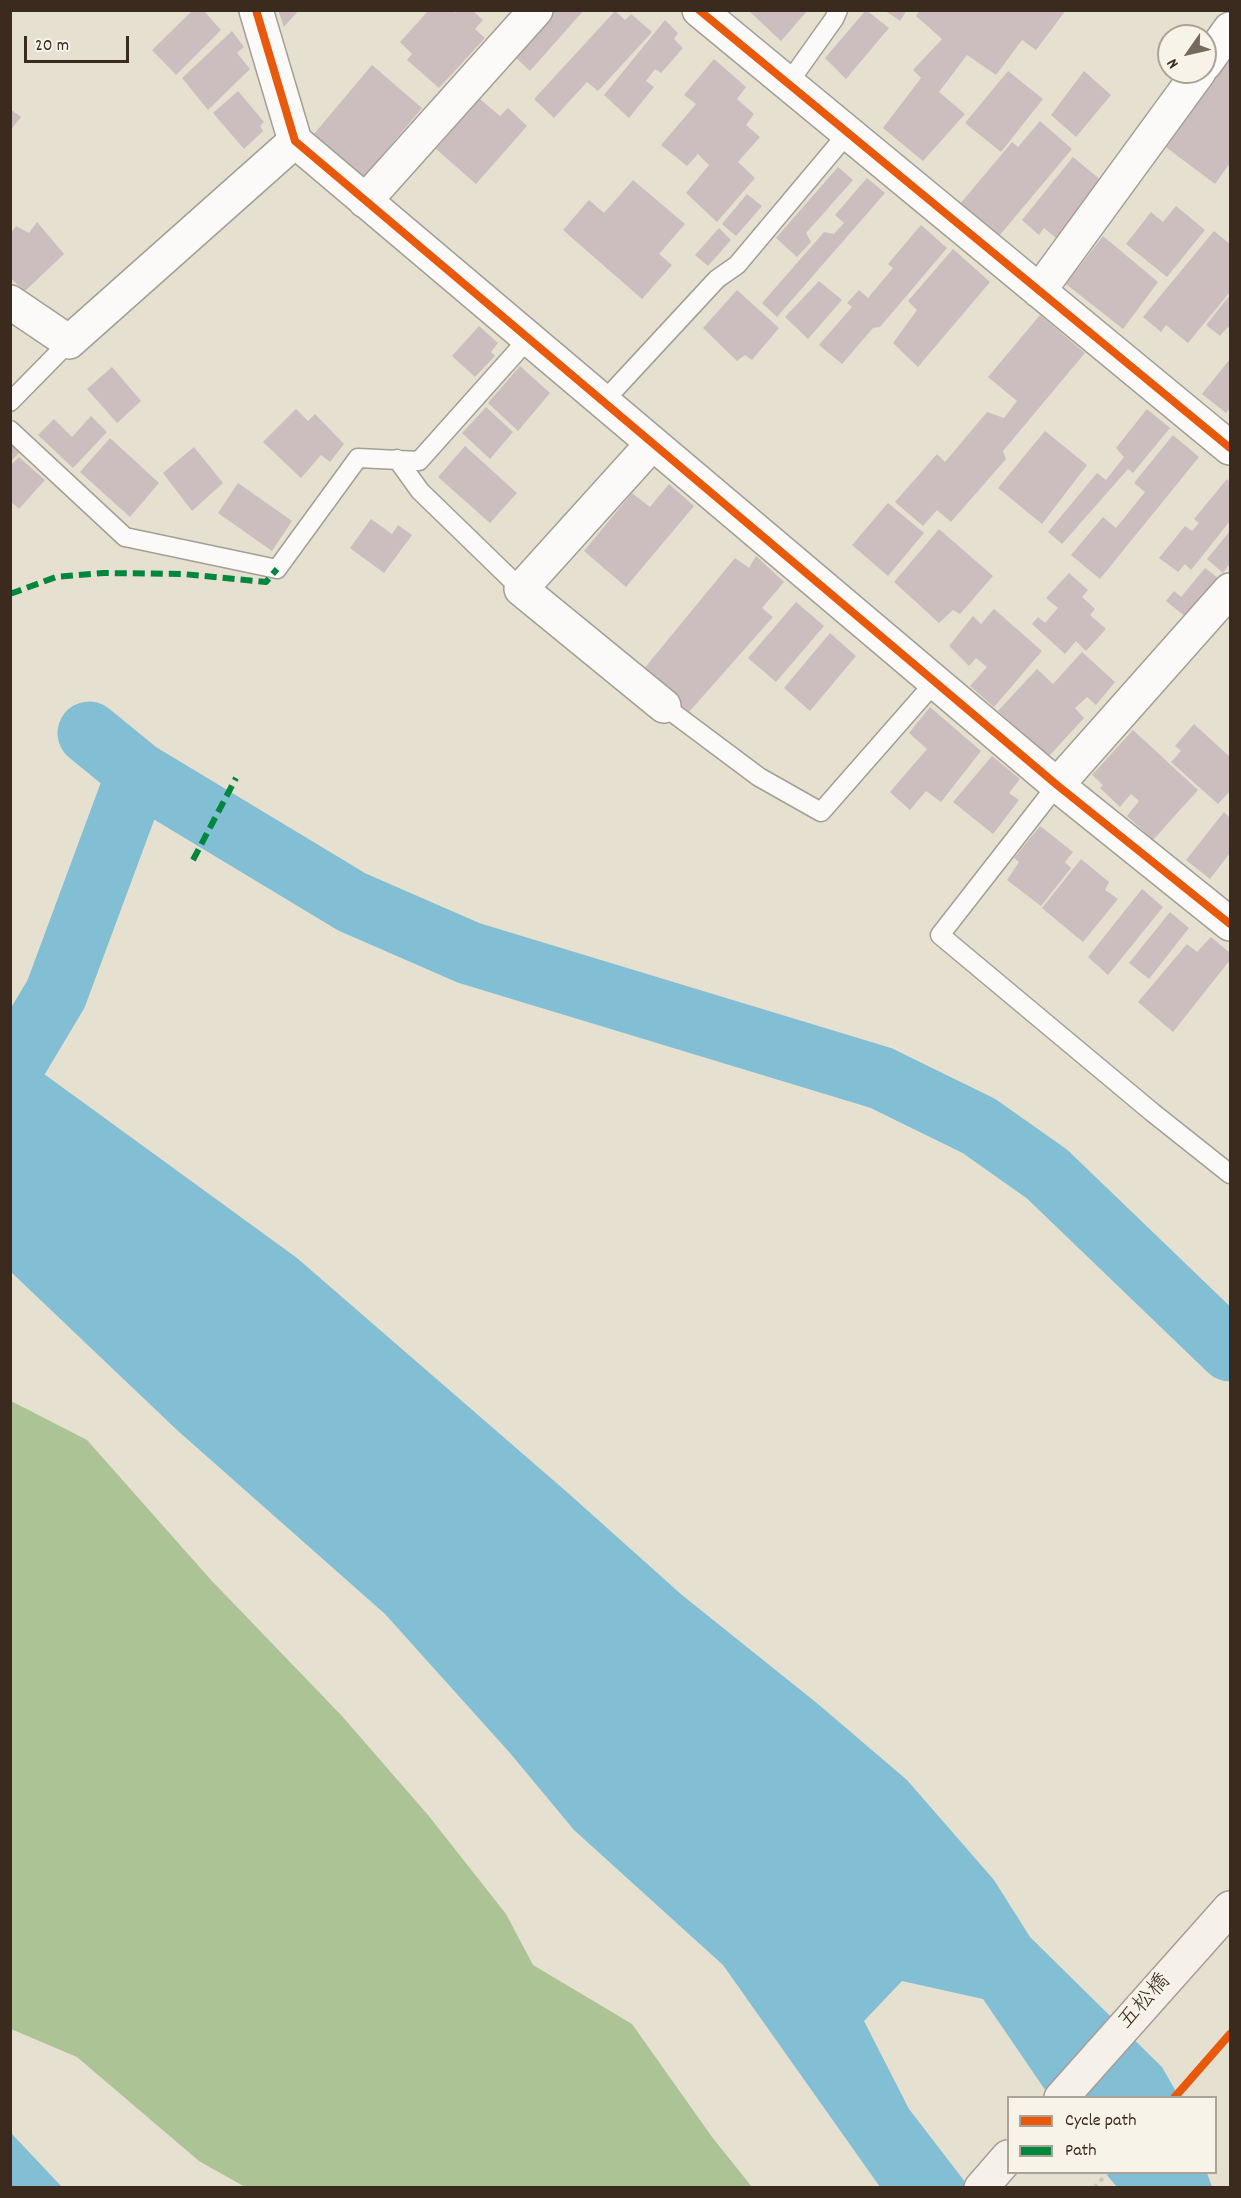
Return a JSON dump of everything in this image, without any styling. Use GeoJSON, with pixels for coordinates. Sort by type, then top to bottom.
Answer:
{"type":"FeatureCollection","features":[{"type":"Feature","properties":{"kind":"main road","name":"五松橋"},"geometry":{"type":"LineString","coordinates":[[1062,2096],[1230,1908]]}},
{"type":"Feature","properties":{"kind":"main road"},"geometry":{"type":"LineString","coordinates":[[981,2187],[1007,2158]]}},
{"type":"Feature","properties":{"kind":"street"},"geometry":{"type":"LineString","coordinates":[[256,10],[296,141],[364,201],[1057,785],[1230,924]]}},
{"type":"Feature","properties":{"kind":"street"},"geometry":{"type":"LineString","coordinates":[[364,201],[536,10]]}},
{"type":"Feature","properties":{"kind":"street"},"geometry":{"type":"LineString","coordinates":[[699,10],[1230,448]]}},
{"type":"Feature","properties":{"kind":"street"},"geometry":{"type":"LineString","coordinates":[[1217,47],[1230,29]]}},
{"type":"Feature","properties":{"kind":"street"},"geometry":{"type":"LineString","coordinates":[[1039,291],[1190,84]]}},
{"type":"Feature","properties":{"kind":"street"},"geometry":{"type":"LineString","coordinates":[[10,302],[69,342],[296,141]]}},
{"type":"Feature","properties":{"kind":"street"},"geometry":{"type":"LineString","coordinates":[[652,444],[521,589],[664,706]]}},
{"type":"Feature","properties":{"kind":"street"},"geometry":{"type":"LineString","coordinates":[[1057,785],[1230,590]]}},
{"type":"Feature","properties":{"kind":"lane"},"geometry":{"type":"LineString","coordinates":[[788,85],[834,19],[837,10]]}},
{"type":"Feature","properties":{"kind":"lane"},"geometry":{"type":"LineString","coordinates":[[603,402],[717,279],[737,265],[847,134]]}},
{"type":"Feature","properties":{"kind":"lane"},"geometry":{"type":"LineString","coordinates":[[10,430],[124,537],[277,569],[358,458],[419,461],[528,339]]}},
{"type":"Feature","properties":{"kind":"lane"},"geometry":{"type":"LineString","coordinates":[[10,402],[69,342]]}},
{"type":"Feature","properties":{"kind":"lane"},"geometry":{"type":"LineString","coordinates":[[397,459],[420,491],[521,589]]}},
{"type":"Feature","properties":{"kind":"lane"},"geometry":{"type":"LineString","coordinates":[[664,706],[759,777],[821,812],[935,682]]}},
{"type":"Feature","properties":{"kind":"lane"},"geometry":{"type":"LineString","coordinates":[[1057,785],[940,935],[1230,1174]]}},
{"type":"Feature","properties":{"kind":"path"},"geometry":{"type":"LineString","coordinates":[[1175,2096],[1230,2034]]}},
{"type":"Feature","properties":{"kind":"path"},"geometry":{"type":"LineString","coordinates":[[1094,2187],[1106,2174]]}},
{"type":"Feature","properties":{"kind":"green space"},"geometry":{"type":"Polygon","coordinates":[[[11,1401],[87,1440],[211,1580],[341,1715],[428,1815],[506,1914],[533,1965],[632,2024],[712,2137],[752,2187],[245,2187],[199,2161],[77,2057],[11,2029],[11,1401]]]}},
{"type":"Feature","properties":{"kind":"water"},"geometry":{"type":"Polygon","coordinates":[[[10,1052],[40,1071],[297,1258],[682,1595],[818,1704],[907,1780],[994,1880],[1030,1937],[1162,2067],[1178,2096],[1049,2096],[983,1999],[902,1981],[864,2021],[909,2109],[969,2187],[880,2187],[723,1965],[574,1830],[510,1753],[385,1614],[177,1430],[11,1272],[10,1052]]]}},
{"type":"Feature","properties":{"kind":"water"},"geometry":{"type":"Polygon","coordinates":[[[11,2133],[62,2187],[11,2187],[11,2133]]]}},
{"type":"Feature","properties":{"kind":"water"},"geometry":{"type":"Polygon","coordinates":[[[1106,2174],[1207,2174],[1212,2187],[1117,2187],[1106,2174]]]}},
{"type":"Feature","properties":{"kind":"building"},"geometry":{"type":"Polygon","coordinates":[[[193,10],[203,10],[221,30],[176,75],[152,50],[193,10]]]}},
{"type":"Feature","properties":{"kind":"building"},"geometry":{"type":"Polygon","coordinates":[[[278,10],[299,10],[284,27],[278,10]]]}},
{"type":"Feature","properties":{"kind":"building"},"geometry":{"type":"Polygon","coordinates":[[[429,10],[452,10],[455,13],[457,10],[472,10],[483,20],[475,29],[485,38],[439,88],[407,60],[412,54],[400,42],[429,10]]]}},
{"type":"Feature","properties":{"kind":"building"},"geometry":{"type":"Polygon","coordinates":[[[549,10],[584,10],[530,71],[511,53],[549,10]]]}},
{"type":"Feature","properties":{"kind":"building"},"geometry":{"type":"Polygon","coordinates":[[[748,10],[808,10],[781,41],[748,10]]]}},
{"type":"Feature","properties":{"kind":"building"},"geometry":{"type":"Polygon","coordinates":[[[866,10],[889,28],[846,79],[825,58],[866,10]]]}},
{"type":"Feature","properties":{"kind":"building"},"geometry":{"type":"Polygon","coordinates":[[[884,10],[907,10],[900,21],[884,10]]]}},
{"type":"Feature","properties":{"kind":"building"},"geometry":{"type":"Polygon","coordinates":[[[920,10],[1066,10],[1036,50],[1022,40],[996,75],[967,55],[939,92],[965,114],[923,161],[883,128],[921,78],[913,70],[942,39],[916,16],[920,10]]]}},
{"type":"Feature","properties":{"kind":"building"},"geometry":{"type":"Polygon","coordinates":[[[615,11],[625,20],[631,14],[652,32],[598,91],[587,82],[554,118],[534,99],[615,11]]]}},
{"type":"Feature","properties":{"kind":"building"},"geometry":{"type":"Polygon","coordinates":[[[665,20],[678,33],[674,39],[683,48],[661,73],[655,69],[646,81],[654,87],[629,118],[604,95],[665,20]]]}},
{"type":"Feature","properties":{"kind":"building"},"geometry":{"type":"Polygon","coordinates":[[[232,31],[244,47],[237,53],[250,69],[208,110],[182,78],[232,31]]]}},
{"type":"Feature","properties":{"kind":"building"},"geometry":{"type":"Polygon","coordinates":[[[1230,52],[1230,163],[1215,184],[1163,145],[1207,84],[1217,84],[1217,70],[1230,52]]]}},
{"type":"Feature","properties":{"kind":"building"},"geometry":{"type":"Polygon","coordinates":[[[714,59],[746,87],[737,99],[754,114],[746,125],[760,137],[738,162],[755,178],[717,222],[686,193],[709,165],[698,154],[687,166],[661,145],[696,104],[684,95],[714,59]]]}},
{"type":"Feature","properties":{"kind":"building"},"geometry":{"type":"Polygon","coordinates":[[[372,65],[422,108],[364,177],[314,134],[372,65]]]}},
{"type":"Feature","properties":{"kind":"building"},"geometry":{"type":"Polygon","coordinates":[[[1008,71],[1043,99],[1001,152],[965,123],[1008,71]]]}},
{"type":"Feature","properties":{"kind":"building"},"geometry":{"type":"Polygon","coordinates":[[[1084,71],[1111,95],[1076,137],[1051,115],[1084,71]]]}},
{"type":"Feature","properties":{"kind":"building"},"geometry":{"type":"Polygon","coordinates":[[[238,91],[264,122],[260,126],[263,131],[244,149],[213,113],[238,91]]]}},
{"type":"Feature","properties":{"kind":"building"},"geometry":{"type":"Polygon","coordinates":[[[480,99],[500,116],[508,108],[527,126],[476,184],[436,149],[480,99]]]}},
{"type":"Feature","properties":{"kind":"building"},"geometry":{"type":"Polygon","coordinates":[[[10,109],[21,117],[10,131],[10,109]]]}},
{"type":"Feature","properties":{"kind":"building"},"geometry":{"type":"Polygon","coordinates":[[[1040,121],[1072,149],[999,236],[960,204],[1012,142],[1018,147],[1040,121]]]}},
{"type":"Feature","properties":{"kind":"building"},"geometry":{"type":"Polygon","coordinates":[[[1073,157],[1103,182],[1057,239],[1044,228],[1039,235],[1022,220],[1073,157]]]}},
{"type":"Feature","properties":{"kind":"building"},"geometry":{"type":"Polygon","coordinates":[[[838,167],[853,180],[806,233],[811,242],[797,257],[776,238],[838,167]]]}},
{"type":"Feature","properties":{"kind":"building"},"geometry":{"type":"Polygon","coordinates":[[[867,178],[885,193],[777,317],[762,303],[824,232],[834,234],[844,223],[835,215],[867,178]]]}},
{"type":"Feature","properties":{"kind":"building"},"geometry":{"type":"Polygon","coordinates":[[[633,180],[685,224],[659,254],[672,265],[642,299],[563,230],[589,200],[604,213],[633,180]]]}},
{"type":"Feature","properties":{"kind":"building"},"geometry":{"type":"Polygon","coordinates":[[[747,194],[762,206],[736,236],[722,224],[747,194]]]}},
{"type":"Feature","properties":{"kind":"building"},"geometry":{"type":"Polygon","coordinates":[[[1176,206],[1205,230],[1167,277],[1126,244],[1151,212],[1163,222],[1176,206]]]}},
{"type":"Feature","properties":{"kind":"building"},"geometry":{"type":"Polygon","coordinates":[[[37,222],[64,254],[25,291],[10,278],[10,234],[16,226],[29,233],[37,222]]]}},
{"type":"Feature","properties":{"kind":"building"},"geometry":{"type":"Polygon","coordinates":[[[921,225],[947,248],[880,327],[873,328],[842,364],[819,345],[852,307],[847,303],[859,290],[868,298],[893,268],[888,264],[921,225]]]}},
{"type":"Feature","properties":{"kind":"building"},"geometry":{"type":"Polygon","coordinates":[[[719,228],[731,240],[708,266],[695,255],[719,228]]]}},
{"type":"Feature","properties":{"kind":"building"},"geometry":{"type":"Polygon","coordinates":[[[1214,231],[1230,244],[1230,292],[1188,343],[1166,325],[1161,332],[1143,317],[1214,231]]]}},
{"type":"Feature","properties":{"kind":"building"},"geometry":{"type":"Polygon","coordinates":[[[1103,236],[1158,282],[1123,329],[1066,284],[1103,236]]]}},
{"type":"Feature","properties":{"kind":"building"},"geometry":{"type":"Polygon","coordinates":[[[953,249],[990,282],[918,367],[893,343],[917,310],[908,301],[953,249]]]}},
{"type":"Feature","properties":{"kind":"building"},"geometry":{"type":"Polygon","coordinates":[[[819,281],[842,300],[808,339],[785,317],[819,281]]]}},
{"type":"Feature","properties":{"kind":"building"},"geometry":{"type":"Polygon","coordinates":[[[737,290],[779,328],[752,360],[745,355],[737,361],[703,328],[737,290]]]}},
{"type":"Feature","properties":{"kind":"building"},"geometry":{"type":"Polygon","coordinates":[[[1230,295],[1230,329],[1228,327],[1220,336],[1206,325],[1230,295]]]}},
{"type":"Feature","properties":{"kind":"building"},"geometry":{"type":"Polygon","coordinates":[[[1040,315],[1085,353],[1003,451],[1006,459],[951,522],[937,510],[923,526],[895,502],[937,454],[945,462],[987,412],[1004,418],[1017,401],[988,377],[1040,315]]]}},
{"type":"Feature","properties":{"kind":"building"},"geometry":{"type":"Polygon","coordinates":[[[479,326],[498,343],[491,352],[495,356],[475,377],[452,356],[479,326]]]}},
{"type":"Feature","properties":{"kind":"building"},"geometry":{"type":"Polygon","coordinates":[[[1230,359],[1230,408],[1226,413],[1202,394],[1230,359]]]}},
{"type":"Feature","properties":{"kind":"building"},"geometry":{"type":"Polygon","coordinates":[[[520,366],[550,393],[518,431],[488,403],[520,366]]]}},
{"type":"Feature","properties":{"kind":"building"},"geometry":{"type":"Polygon","coordinates":[[[112,367],[141,401],[117,423],[87,389],[112,367]]]}},
{"type":"Feature","properties":{"kind":"building"},"geometry":{"type":"Polygon","coordinates":[[[486,407],[513,432],[490,459],[462,433],[486,407]]]}},
{"type":"Feature","properties":{"kind":"building"},"geometry":{"type":"Polygon","coordinates":[[[296,409],[308,421],[315,414],[344,444],[330,462],[321,455],[301,478],[263,442],[296,409]]]}},
{"type":"Feature","properties":{"kind":"building"},"geometry":{"type":"Polygon","coordinates":[[[1147,409],[1170,428],[1133,473],[1128,469],[1062,544],[1048,532],[1097,473],[1106,480],[1124,457],[1116,448],[1147,409]]]}},
{"type":"Feature","properties":{"kind":"building"},"geometry":{"type":"Polygon","coordinates":[[[91,416],[107,432],[73,468],[38,435],[54,419],[72,437],[91,416]]]}},
{"type":"Feature","properties":{"kind":"building"},"geometry":{"type":"Polygon","coordinates":[[[1045,431],[1087,465],[1042,524],[998,488],[1045,431]]]}},
{"type":"Feature","properties":{"kind":"building"},"geometry":{"type":"Polygon","coordinates":[[[1173,435],[1199,457],[1100,579],[1071,555],[1103,517],[1116,528],[1145,492],[1134,483],[1173,435]]]}},
{"type":"Feature","properties":{"kind":"building"},"geometry":{"type":"Polygon","coordinates":[[[110,438],[159,483],[130,517],[80,472],[110,438]]]}},
{"type":"Feature","properties":{"kind":"building"},"geometry":{"type":"Polygon","coordinates":[[[10,442],[21,451],[10,462],[10,442]]]}},
{"type":"Feature","properties":{"kind":"building"},"geometry":{"type":"Polygon","coordinates":[[[465,446],[517,493],[490,523],[438,477],[465,446]]]}},
{"type":"Feature","properties":{"kind":"building"},"geometry":{"type":"Polygon","coordinates":[[[194,447],[223,483],[192,511],[163,473],[194,447]]]}},
{"type":"Feature","properties":{"kind":"building"},"geometry":{"type":"Polygon","coordinates":[[[19,457],[45,480],[19,509],[10,501],[10,466],[19,457]]]}},
{"type":"Feature","properties":{"kind":"building"},"geometry":{"type":"Polygon","coordinates":[[[1227,479],[1230,483],[1230,521],[1191,570],[1185,564],[1178,572],[1159,558],[1185,526],[1192,531],[1199,523],[1194,519],[1227,479]]]}},
{"type":"Feature","properties":{"kind":"building"},"geometry":{"type":"Polygon","coordinates":[[[238,483],[292,521],[272,551],[218,513],[238,483]]]}},
{"type":"Feature","properties":{"kind":"building"},"geometry":{"type":"Polygon","coordinates":[[[669,484],[694,506],[626,587],[584,551],[632,493],[650,507],[669,484]]]}},
{"type":"Feature","properties":{"kind":"building"},"geometry":{"type":"Polygon","coordinates":[[[888,503],[924,533],[888,576],[852,545],[888,503]]]}},
{"type":"Feature","properties":{"kind":"building"},"geometry":{"type":"Polygon","coordinates":[[[371,519],[392,534],[398,525],[412,535],[384,573],[350,548],[371,519]]]}},
{"type":"Feature","properties":{"kind":"building"},"geometry":{"type":"Polygon","coordinates":[[[939,529],[993,576],[960,614],[953,610],[939,623],[894,582],[939,529]]]}},
{"type":"Feature","properties":{"kind":"building"},"geometry":{"type":"Polygon","coordinates":[[[1230,531],[1230,563],[1223,573],[1207,559],[1230,531]]]}},
{"type":"Feature","properties":{"kind":"building"},"geometry":{"type":"Polygon","coordinates":[[[756,556],[784,582],[762,608],[773,617],[689,712],[643,670],[735,558],[749,568],[756,556]]]}},
{"type":"Feature","properties":{"kind":"building"},"geometry":{"type":"Polygon","coordinates":[[[1205,568],[1218,578],[1186,617],[1166,601],[1174,591],[1181,597],[1205,568]]]}},
{"type":"Feature","properties":{"kind":"building"},"geometry":{"type":"Polygon","coordinates":[[[1069,573],[1088,590],[1082,597],[1095,609],[1090,615],[1106,629],[1086,651],[1076,641],[1065,654],[1032,624],[1038,617],[1045,623],[1058,608],[1046,598],[1069,573]]]}},
{"type":"Feature","properties":{"kind":"building"},"geometry":{"type":"Polygon","coordinates":[[[796,602],[824,626],[776,682],[748,658],[796,602]]]}},
{"type":"Feature","properties":{"kind":"building"},"geometry":{"type":"Polygon","coordinates":[[[994,609],[1042,651],[994,707],[970,686],[987,667],[976,658],[969,666],[949,646],[973,616],[981,624],[994,609]]]}},
{"type":"Feature","properties":{"kind":"building"},"geometry":{"type":"Polygon","coordinates":[[[830,633],[856,656],[810,711],[784,688],[830,633]]]}},
{"type":"Feature","properties":{"kind":"building"},"geometry":{"type":"Polygon","coordinates":[[[1082,652],[1115,682],[1096,705],[1087,697],[1075,708],[1084,718],[1049,756],[998,711],[1037,669],[1053,684],[1082,652]]]}},
{"type":"Feature","properties":{"kind":"building"},"geometry":{"type":"Polygon","coordinates":[[[930,707],[981,751],[941,802],[926,791],[910,810],[890,792],[927,749],[909,733],[930,707]]]}},
{"type":"Feature","properties":{"kind":"building"},"geometry":{"type":"Polygon","coordinates":[[[1194,724],[1230,757],[1230,791],[1218,804],[1171,762],[1181,751],[1175,746],[1194,724]]]}},
{"type":"Feature","properties":{"kind":"building"},"geometry":{"type":"Polygon","coordinates":[[[1133,730],[1198,790],[1153,840],[1127,816],[1139,801],[1131,794],[1120,807],[1100,788],[1103,785],[1092,775],[1133,730]]]}},
{"type":"Feature","properties":{"kind":"building"},"geometry":{"type":"Polygon","coordinates":[[[992,756],[1020,779],[1009,793],[1019,800],[993,834],[953,802],[992,756]]]}},
{"type":"Feature","properties":{"kind":"building"},"geometry":{"type":"Polygon","coordinates":[[[1224,812],[1230,818],[1230,853],[1210,879],[1186,860],[1224,812]]]}},
{"type":"Feature","properties":{"kind":"building"},"geometry":{"type":"Polygon","coordinates":[[[1040,826],[1073,852],[1065,862],[1071,868],[1041,906],[1007,880],[1019,862],[1014,858],[1040,826]]]}},
{"type":"Feature","properties":{"kind":"building"},"geometry":{"type":"Polygon","coordinates":[[[1081,859],[1109,882],[1105,890],[1118,899],[1083,942],[1042,908],[1081,859]]]}},
{"type":"Feature","properties":{"kind":"building"},"geometry":{"type":"Polygon","coordinates":[[[1142,889],[1163,907],[1108,975],[1088,957],[1142,889]]]}},
{"type":"Feature","properties":{"kind":"building"},"geometry":{"type":"Polygon","coordinates":[[[1170,912],[1189,928],[1149,979],[1129,963],[1170,912]]]}},
{"type":"Feature","properties":{"kind":"building"},"geometry":{"type":"Polygon","coordinates":[[[1211,937],[1230,953],[1230,960],[1173,1032],[1138,1002],[1187,944],[1197,952],[1211,937]]]}},
{"type":"Feature","properties":{"kind":"waterway"},"geometry":{"type":"LineString","coordinates":[[89,733],[138,773],[352,902],[469,953],[881,1078],[979,1126],[1047,1174],[1230,1350]]}},
{"type":"Feature","properties":{"kind":"waterway"},"geometry":{"type":"LineString","coordinates":[[10,1071],[56,994],[138,773]]}},
{"type":"Feature","properties":{"kind":"marked path"},"geometry":{"type":"LineString","coordinates":[[10,594],[56,577],[104,573],[183,574],[266,582],[277,569]]}},
{"type":"Feature","properties":{"kind":"marked path"},"geometry":{"type":"LineString","coordinates":[[193,860],[236,778]]}},
{"type":"Feature","properties":{"kind":"cycle path"},"geometry":{"type":"LineString","coordinates":[[256,10],[295,141],[1057,785],[1230,924]]}},
{"type":"Feature","properties":{"kind":"cycle path"},"geometry":{"type":"LineString","coordinates":[[699,10],[1230,448]]}},
{"type":"Feature","properties":{"kind":"cycle path"},"geometry":{"type":"LineString","coordinates":[[1176,2096],[1230,2034]]}}]}
